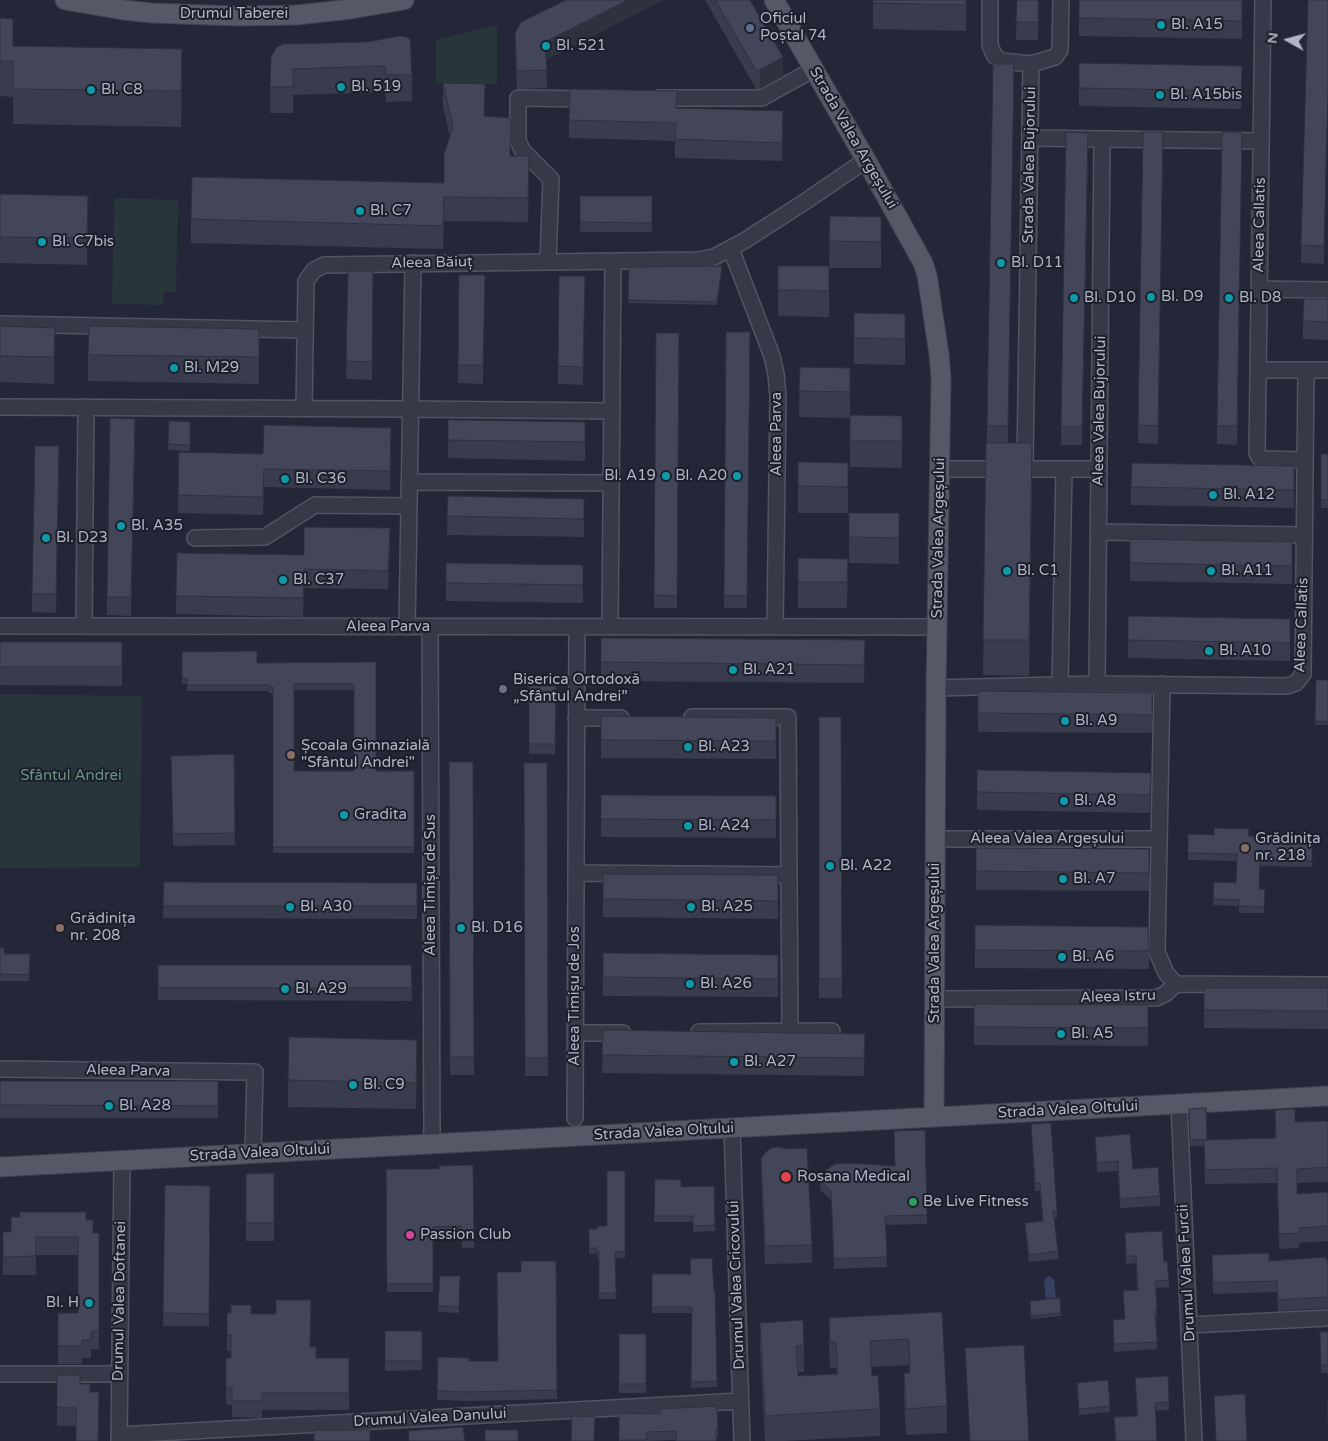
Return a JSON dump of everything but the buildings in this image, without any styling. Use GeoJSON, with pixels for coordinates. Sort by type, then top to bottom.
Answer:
{"type":"FeatureCollection","features":[{"type":"Feature","properties":{"kind":"main road","name":"Drumul Taberei"},"geometry":{"type":"LineString","coordinates":[[64,0],[152,13],[237,16],[314,13],[404,0]]}},
{"type":"Feature","properties":{"kind":"main road","name":"Strada Valea Argeșului"},"geometry":{"type":"LineString","coordinates":[[774,0],[918,251],[927,275],[940,367],[934,1117]]}},
{"type":"Feature","properties":{"kind":"main road","name":"Strada Valea Oltului"},"geometry":{"type":"LineString","coordinates":[[0,1167],[1328,1096]]}},
{"type":"Feature","properties":{"kind":"street"},"geometry":{"type":"LineString","coordinates":[[990,0],[990,45],[994,55],[1001,61],[1031,64]]}},
{"type":"Feature","properties":{"kind":"street","name":"Strada Valea Bujorului"},"geometry":{"type":"LineString","coordinates":[[1025,469],[1031,64],[1055,57],[1060,50],[1061,0]]}},
{"type":"Feature","properties":{"kind":"street","name":"Aleea Callatis"},"geometry":{"type":"LineString","coordinates":[[1263,0],[1257,453],[1262,459],[1305,460]]}},
{"type":"Feature","properties":{"kind":"street"},"geometry":{"type":"LineString","coordinates":[[648,98],[762,98],[814,69]]}},
{"type":"Feature","properties":{"kind":"street"},"geometry":{"type":"LineString","coordinates":[[548,262],[551,179],[522,150],[518,140],[518,98],[609,99]]}},
{"type":"Feature","properties":{"kind":"street"},"geometry":{"type":"LineString","coordinates":[[1030,138],[1261,141]]}},
{"type":"Feature","properties":{"kind":"street","name":"Aleea Valea Bujorului"},"geometry":{"type":"LineString","coordinates":[[1097,684],[1102,139]]}},
{"type":"Feature","properties":{"kind":"street","name":"Aleea Băiuț"},"geometry":{"type":"LineString","coordinates":[[304,408],[306,281],[314,270],[324,264],[697,260],[714,257],[731,249],[806,202],[866,160]]}},
{"type":"Feature","properties":{"kind":"street","name":"Aleea Parva"},"geometry":{"type":"LineString","coordinates":[[731,249],[772,356],[776,374],[778,397],[775,627]]}},
{"type":"Feature","properties":{"kind":"street"},"geometry":{"type":"LineString","coordinates":[[610,627],[614,261]]}},
{"type":"Feature","properties":{"kind":"street"},"geometry":{"type":"LineString","coordinates":[[407,627],[413,263]]}},
{"type":"Feature","properties":{"kind":"street"},"geometry":{"type":"LineString","coordinates":[[1259,289],[1328,290]]}},
{"type":"Feature","properties":{"kind":"street"},"geometry":{"type":"LineString","coordinates":[[0,324],[305,330]]}},
{"type":"Feature","properties":{"kind":"street"},"geometry":{"type":"LineString","coordinates":[[1258,370],[1328,370]]}},
{"type":"Feature","properties":{"kind":"street","name":"Aleea Callatis"},"geometry":{"type":"LineString","coordinates":[[936,688],[1097,684],[1287,686],[1296,683],[1303,674],[1306,370]]}},
{"type":"Feature","properties":{"kind":"street"},"geometry":{"type":"LineString","coordinates":[[0,407],[612,411]]}},
{"type":"Feature","properties":{"kind":"street"},"geometry":{"type":"LineString","coordinates":[[84,626],[86,407]]}},
{"type":"Feature","properties":{"kind":"street"},"geometry":{"type":"LineString","coordinates":[[940,469],[1099,469]]}},
{"type":"Feature","properties":{"kind":"street"},"geometry":{"type":"LineString","coordinates":[[1060,685],[1064,469]]}},
{"type":"Feature","properties":{"kind":"street"},"geometry":{"type":"LineString","coordinates":[[409,482],[611,483]]}},
{"type":"Feature","properties":{"kind":"street"},"geometry":{"type":"LineString","coordinates":[[195,538],[265,537],[315,505],[409,506]]}},
{"type":"Feature","properties":{"kind":"street"},"geometry":{"type":"LineString","coordinates":[[1098,532],[1304,535]]}},
{"type":"Feature","properties":{"kind":"street","name":"Aleea Parva"},"geometry":{"type":"LineString","coordinates":[[0,626],[937,627]]}},
{"type":"Feature","properties":{"kind":"street","name":"Aleea Timișu de Sus"},"geometry":{"type":"LineString","coordinates":[[430,627],[432,1144]]}},
{"type":"Feature","properties":{"kind":"street","name":"Aleea Timișu de Jos"},"geometry":{"type":"LineString","coordinates":[[575,1118],[576,627]]}},
{"type":"Feature","properties":{"kind":"street"},"geometry":{"type":"LineString","coordinates":[[1162,684],[1157,952],[1166,972],[1176,984]]}},
{"type":"Feature","properties":{"kind":"street"},"geometry":{"type":"LineString","coordinates":[[682,717],[788,717],[790,1031]]}},
{"type":"Feature","properties":{"kind":"street"},"geometry":{"type":"LineString","coordinates":[[576,718],[634,718]]}},
{"type":"Feature","properties":{"kind":"street","name":"Aleea Valea Argeșului"},"geometry":{"type":"LineString","coordinates":[[935,839],[1159,839]]}},
{"type":"Feature","properties":{"kind":"street"},"geometry":{"type":"LineString","coordinates":[[576,874],[789,875]]}},
{"type":"Feature","properties":{"kind":"street","name":"Aleea Istru"},"geometry":{"type":"LineString","coordinates":[[934,999],[1156,998],[1166,994],[1176,984],[1328,985]]}},
{"type":"Feature","properties":{"kind":"street"},"geometry":{"type":"LineString","coordinates":[[683,1032],[832,1031]]}},
{"type":"Feature","properties":{"kind":"street"},"geometry":{"type":"LineString","coordinates":[[575,1033],[634,1032]]}},
{"type":"Feature","properties":{"kind":"street"},"geometry":{"type":"LineString","coordinates":[[413,1041],[431,1041]]}},
{"type":"Feature","properties":{"kind":"street","name":"Aleea Parva"},"geometry":{"type":"LineString","coordinates":[[0,1069],[255,1072],[254,1154]]}},
{"type":"Feature","properties":{"kind":"street","name":"Drumul Valea Furcii"},"geometry":{"type":"LineString","coordinates":[[1179,1104],[1194,1441]]}},
{"type":"Feature","properties":{"kind":"street","name":"Drumul Valea Cricovului"},"geometry":{"type":"LineString","coordinates":[[732,1128],[742,1441]]}},
{"type":"Feature","properties":{"kind":"street","name":"Drumul Valea Doftanei"},"geometry":{"type":"LineString","coordinates":[[119,1438],[122,1161]]}},
{"type":"Feature","properties":{"kind":"street"},"geometry":{"type":"LineString","coordinates":[[1189,1325],[1328,1318]]}},
{"type":"Feature","properties":{"kind":"street"},"geometry":{"type":"LineString","coordinates":[[0,1374],[120,1374]]}},
{"type":"Feature","properties":{"kind":"street","name":"Drumul Valea Danului"},"geometry":{"type":"LineString","coordinates":[[119,1438],[741,1401]]}},
{"type":"Feature","properties":{"kind":"green space"},"geometry":{"type":"Polygon","coordinates":[[[497,25],[497,84],[436,83],[436,40],[497,25]]]}},
{"type":"Feature","properties":{"kind":"green space"},"geometry":{"type":"Polygon","coordinates":[[[114,198],[178,200],[176,292],[164,292],[163,305],[112,304],[114,198]]]}},
{"type":"Feature","properties":{"kind":"green space","name":"Sfântul Andrei"},"geometry":{"type":"Polygon","coordinates":[[[0,694],[142,696],[140,867],[0,868],[0,694]]]}},
{"type":"Feature","properties":{"kind":"water"},"geometry":{"type":"Polygon","coordinates":[[[1048,1276],[1054,1280],[1056,1298],[1046,1299],[1044,1281],[1048,1276]]]}},
{"type":"Feature","properties":{"kind":"place","name":"Bl. A15"},"geometry":{"type":"Point","coordinates":[1161,25]}},
{"type":"Feature","properties":{"kind":"place","name":"Oficiul Poștal 74"},"geometry":{"type":"Point","coordinates":[750,28]}},
{"type":"Feature","properties":{"kind":"place","name":"Bl. 521"},"geometry":{"type":"Point","coordinates":[546,46]}},
{"type":"Feature","properties":{"kind":"place","name":"Bl. 519"},"geometry":{"type":"Point","coordinates":[341,87]}},
{"type":"Feature","properties":{"kind":"place","name":"Bl. C8"},"geometry":{"type":"Point","coordinates":[91,90]}},
{"type":"Feature","properties":{"kind":"place","name":"Bl. A15bis"},"geometry":{"type":"Point","coordinates":[1160,95]}},
{"type":"Feature","properties":{"kind":"place","name":"Bl. C7"},"geometry":{"type":"Point","coordinates":[360,211]}},
{"type":"Feature","properties":{"kind":"place","name":"Bl. C7bis"},"geometry":{"type":"Point","coordinates":[42,242]}},
{"type":"Feature","properties":{"kind":"place","name":"Bl. D11"},"geometry":{"type":"Point","coordinates":[1001,263]}},
{"type":"Feature","properties":{"kind":"place","name":"Bl. D9"},"geometry":{"type":"Point","coordinates":[1151,297]}},
{"type":"Feature","properties":{"kind":"place","name":"Bl. D10"},"geometry":{"type":"Point","coordinates":[1074,298]}},
{"type":"Feature","properties":{"kind":"place","name":"Bl. D8"},"geometry":{"type":"Point","coordinates":[1229,298]}},
{"type":"Feature","properties":{"kind":"place","name":"Bl. M29"},"geometry":{"type":"Point","coordinates":[174,368]}},
{"type":"Feature","properties":{"kind":"place","name":"Bl. A19"},"geometry":{"type":"Point","coordinates":[666,476]}},
{"type":"Feature","properties":{"kind":"place","name":"Bl. A20"},"geometry":{"type":"Point","coordinates":[737,476]}},
{"type":"Feature","properties":{"kind":"place","name":"Bl. C36"},"geometry":{"type":"Point","coordinates":[285,479]}},
{"type":"Feature","properties":{"kind":"place","name":"Bl. A12"},"geometry":{"type":"Point","coordinates":[1213,495]}},
{"type":"Feature","properties":{"kind":"place","name":"Bl. A35"},"geometry":{"type":"Point","coordinates":[121,526]}},
{"type":"Feature","properties":{"kind":"place","name":"Bl. D23"},"geometry":{"type":"Point","coordinates":[46,538]}},
{"type":"Feature","properties":{"kind":"place","name":"Bl. C1"},"geometry":{"type":"Point","coordinates":[1007,571]}},
{"type":"Feature","properties":{"kind":"place","name":"Bl. A11"},"geometry":{"type":"Point","coordinates":[1211,571]}},
{"type":"Feature","properties":{"kind":"place","name":"Bl. C37"},"geometry":{"type":"Point","coordinates":[283,580]}},
{"type":"Feature","properties":{"kind":"place","name":"Bl. A10"},"geometry":{"type":"Point","coordinates":[1209,651]}},
{"type":"Feature","properties":{"kind":"place","name":"Bl. A21"},"geometry":{"type":"Point","coordinates":[733,670]}},
{"type":"Feature","properties":{"kind":"place","name":"Biserica Ortodoxă „Sfântul Andrei”"},"geometry":{"type":"Point","coordinates":[503,689]}},
{"type":"Feature","properties":{"kind":"place","name":"Bl. A9"},"geometry":{"type":"Point","coordinates":[1065,721]}},
{"type":"Feature","properties":{"kind":"place","name":"Bl. A23"},"geometry":{"type":"Point","coordinates":[688,747]}},
{"type":"Feature","properties":{"kind":"place","name":"Școala Gimnazială \"Sfântul Andrei\""},"geometry":{"type":"Point","coordinates":[291,755]}},
{"type":"Feature","properties":{"kind":"place","name":"Bl. A8"},"geometry":{"type":"Point","coordinates":[1064,801]}},
{"type":"Feature","properties":{"kind":"place","name":"Gradita"},"geometry":{"type":"Point","coordinates":[344,815]}},
{"type":"Feature","properties":{"kind":"place","name":"Bl. A24"},"geometry":{"type":"Point","coordinates":[688,826]}},
{"type":"Feature","properties":{"kind":"place","name":"Grădinița nr. 218"},"geometry":{"type":"Point","coordinates":[1245,848]}},
{"type":"Feature","properties":{"kind":"place","name":"Bl. A22"},"geometry":{"type":"Point","coordinates":[830,866]}},
{"type":"Feature","properties":{"kind":"place","name":"Bl. A7"},"geometry":{"type":"Point","coordinates":[1063,879]}},
{"type":"Feature","properties":{"kind":"place","name":"Bl. A30"},"geometry":{"type":"Point","coordinates":[290,907]}},
{"type":"Feature","properties":{"kind":"place","name":"Bl. A25"},"geometry":{"type":"Point","coordinates":[691,907]}},
{"type":"Feature","properties":{"kind":"place","name":"Grădinița nr. 208"},"geometry":{"type":"Point","coordinates":[60,928]}},
{"type":"Feature","properties":{"kind":"place","name":"Bl. D16"},"geometry":{"type":"Point","coordinates":[461,928]}},
{"type":"Feature","properties":{"kind":"place","name":"Bl. A6"},"geometry":{"type":"Point","coordinates":[1062,957]}},
{"type":"Feature","properties":{"kind":"place","name":"Bl. A26"},"geometry":{"type":"Point","coordinates":[690,984]}},
{"type":"Feature","properties":{"kind":"place","name":"Bl. A29"},"geometry":{"type":"Point","coordinates":[285,989]}},
{"type":"Feature","properties":{"kind":"place","name":"Bl. A5"},"geometry":{"type":"Point","coordinates":[1061,1034]}},
{"type":"Feature","properties":{"kind":"place","name":"Bl. A27"},"geometry":{"type":"Point","coordinates":[734,1062]}},
{"type":"Feature","properties":{"kind":"place","name":"Bl. C9"},"geometry":{"type":"Point","coordinates":[353,1085]}},
{"type":"Feature","properties":{"kind":"place","name":"Bl. A28"},"geometry":{"type":"Point","coordinates":[109,1106]}},
{"type":"Feature","properties":{"kind":"place","name":"Rosana Medical"},"geometry":{"type":"Point","coordinates":[786,1177]}},
{"type":"Feature","properties":{"kind":"place","name":"Be Live Fitness"},"geometry":{"type":"Point","coordinates":[913,1202]}},
{"type":"Feature","properties":{"kind":"place","name":"Passion Club"},"geometry":{"type":"Point","coordinates":[410,1235]}},
{"type":"Feature","properties":{"kind":"place","name":"Bl. H"},"geometry":{"type":"Point","coordinates":[89,1303]}}]}
